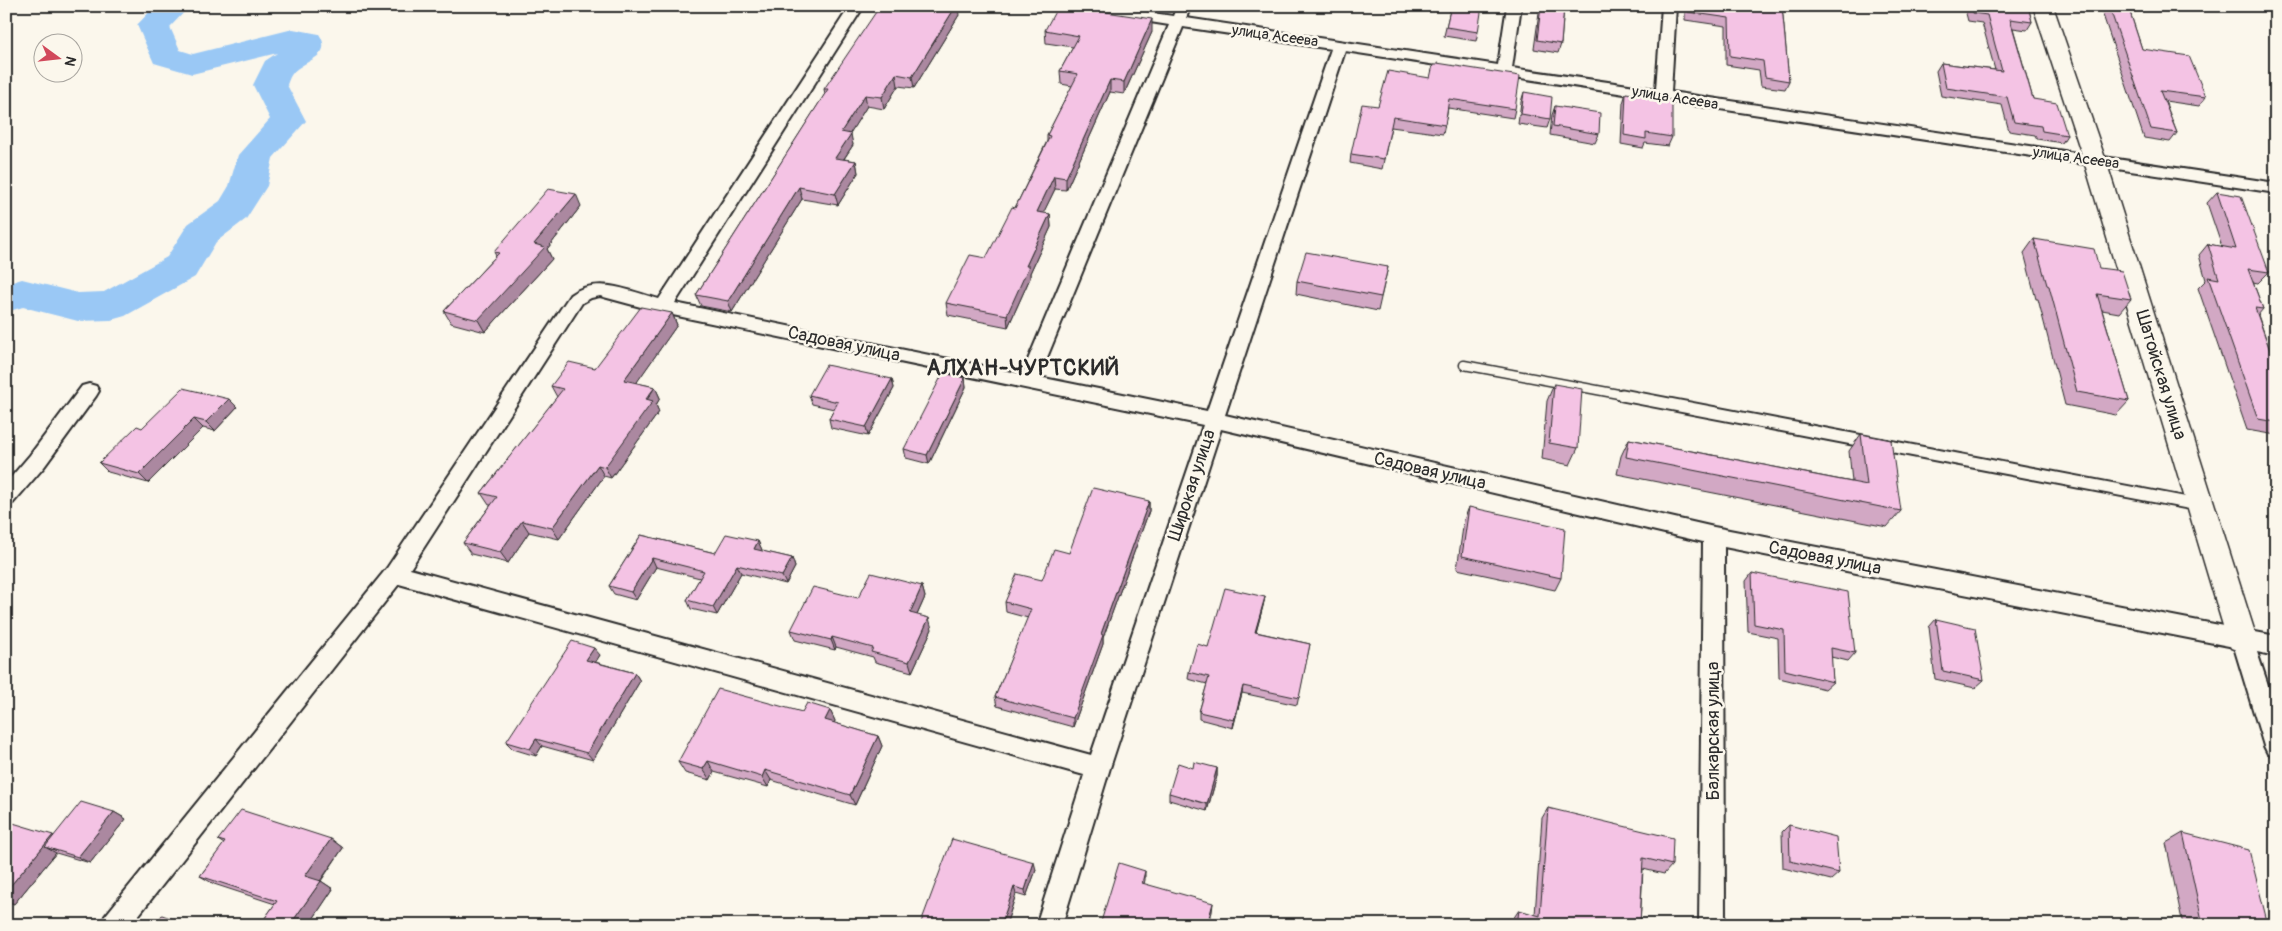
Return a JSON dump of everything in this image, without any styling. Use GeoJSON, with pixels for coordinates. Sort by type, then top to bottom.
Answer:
{"type":"FeatureCollection","features":[{"type":"Feature","properties":{"kind":"street"},"geometry":{"type":"LineString","coordinates":[[663,306],[857,6]]}},
{"type":"Feature","properties":{"kind":"street","name":"улица Асеева"},"geometry":{"type":"LineString","coordinates":[[1075,6],[1181,14],[1339,46],[2276,188]]}},
{"type":"Feature","properties":{"kind":"street"},"geometry":{"type":"LineString","coordinates":[[1504,72],[1514,6]]}},
{"type":"Feature","properties":{"kind":"street"},"geometry":{"type":"LineString","coordinates":[[1663,96],[1669,6]]}},
{"type":"Feature","properties":{"kind":"street","name":"Шатойская улица"},"geometry":{"type":"LineString","coordinates":[[2043,6],[2095,161],[2276,746]]}},
{"type":"Feature","properties":{"kind":"street"},"geometry":{"type":"LineString","coordinates":[[1028,382],[1181,14]]}},
{"type":"Feature","properties":{"kind":"street","name":"Широкая улица"},"geometry":{"type":"LineString","coordinates":[[1049,925],[1098,768],[1339,46]]}},
{"type":"Feature","properties":{"kind":"street","name":"Садовая улица"},"geometry":{"type":"LineString","coordinates":[[395,574],[576,299],[586,292],[600,290],[663,306],[1214,420],[1714,536],[2276,646]]}},
{"type":"Feature","properties":{"kind":"street"},"geometry":{"type":"LineString","coordinates":[[6,497],[37,461],[89,391]]}},
{"type":"Feature","properties":{"kind":"street","name":"Балкарская улица"},"geometry":{"type":"LineString","coordinates":[[1712,925],[1714,536]]}},
{"type":"Feature","properties":{"kind":"street"},"geometry":{"type":"LineString","coordinates":[[114,925],[395,574],[1098,768]]}},
{"type":"Feature","properties":{"kind":"lane"},"geometry":{"type":"LineString","coordinates":[[1464,366],[2201,505]]}},
{"type":"Feature","properties":{"kind":"building"},"geometry":{"type":"Polygon","coordinates":[[[880,6],[956,6],[912,77],[896,74],[882,97],[865,95],[841,132],[851,134],[835,158],[856,161],[835,194],[799,187],[728,301],[696,295],[828,89],[824,89],[880,6]]]}},
{"type":"Feature","properties":{"kind":"building"},"geometry":{"type":"Polygon","coordinates":[[[1058,6],[1152,19],[1124,82],[1110,80],[1066,178],[1054,176],[1037,212],[1050,214],[1026,266],[1029,266],[1007,315],[946,303],[970,255],[986,258],[1012,207],[1015,208],[1050,136],[1047,135],[1078,74],[1060,71],[1079,36],[1045,30],[1058,6]]]}},
{"type":"Feature","properties":{"kind":"building"},"geometry":{"type":"Polygon","coordinates":[[[1451,6],[1482,6],[1478,32],[1446,27],[1451,6]]]}},
{"type":"Feature","properties":{"kind":"building"},"geometry":{"type":"Polygon","coordinates":[[[1541,6],[1564,6],[1561,44],[1537,40],[1541,6]]]}},
{"type":"Feature","properties":{"kind":"building"},"geometry":{"type":"Polygon","coordinates":[[[1688,6],[1782,6],[1789,81],[1765,77],[1763,61],[1730,56],[1729,18],[1688,12],[1688,6]]]}},
{"type":"Feature","properties":{"kind":"building"},"geometry":{"type":"Polygon","coordinates":[[[1971,6],[2028,6],[2032,22],[2010,19],[2033,99],[2057,103],[2067,135],[2042,131],[2041,126],[2014,122],[2007,97],[1946,88],[1941,63],[2002,71],[1987,15],[1973,13],[1971,6]]]}},
{"type":"Feature","properties":{"kind":"building"},"geometry":{"type":"Polygon","coordinates":[[[2109,6],[2128,6],[2142,49],[2189,56],[2206,97],[2160,91],[2177,133],[2151,129],[2109,6]]]}},
{"type":"Feature","properties":{"kind":"building"},"geometry":{"type":"Polygon","coordinates":[[[1437,63],[1520,76],[1515,109],[1449,99],[1445,125],[1393,117],[1384,159],[1351,154],[1362,104],[1378,106],[1388,71],[1430,78],[1433,65],[1437,65],[1437,63]]]}},
{"type":"Feature","properties":{"kind":"building"},"geometry":{"type":"Polygon","coordinates":[[[1524,92],[1552,97],[1550,119],[1521,114],[1524,92]]]}},
{"type":"Feature","properties":{"kind":"building"},"geometry":{"type":"Polygon","coordinates":[[[1626,93],[1672,100],[1672,137],[1646,133],[1646,139],[1624,135],[1626,93]]]}},
{"type":"Feature","properties":{"kind":"building"},"geometry":{"type":"Polygon","coordinates":[[[1555,106],[1600,113],[1599,134],[1553,126],[1555,106]]]}},
{"type":"Feature","properties":{"kind":"building"},"geometry":{"type":"Polygon","coordinates":[[[548,189],[576,194],[534,244],[545,247],[478,320],[444,311],[499,253],[494,252],[548,189]]]}},
{"type":"Feature","properties":{"kind":"building"},"geometry":{"type":"Polygon","coordinates":[[[2217,192],[2241,196],[2269,272],[2248,269],[2263,309],[2255,308],[2272,356],[2276,356],[2276,422],[2258,419],[2208,277],[2219,279],[2208,244],[2236,249],[2217,192]]]}},
{"type":"Feature","properties":{"kind":"building"},"geometry":{"type":"Polygon","coordinates":[[[2034,239],[2094,249],[2099,268],[2122,271],[2131,299],[2097,294],[2129,401],[2077,392],[2049,286],[2047,285],[2034,239]]]}},
{"type":"Feature","properties":{"kind":"building"},"geometry":{"type":"Polygon","coordinates":[[[1306,252],[1388,267],[1381,297],[1297,281],[1306,252]]]}},
{"type":"Feature","properties":{"kind":"building"},"geometry":{"type":"Polygon","coordinates":[[[641,307],[672,313],[624,380],[655,387],[646,399],[653,401],[605,467],[598,465],[552,528],[522,521],[500,552],[463,543],[497,497],[481,493],[563,389],[551,386],[569,362],[595,368],[641,307]]]}},
{"type":"Feature","properties":{"kind":"building"},"geometry":{"type":"Polygon","coordinates":[[[826,365],[892,379],[866,427],[829,419],[838,402],[809,395],[826,365]]]}},
{"type":"Feature","properties":{"kind":"building"},"geometry":{"type":"Polygon","coordinates":[[[943,373],[965,378],[927,455],[904,449],[943,373]]]}},
{"type":"Feature","properties":{"kind":"building"},"geometry":{"type":"Polygon","coordinates":[[[1554,384],[1582,389],[1578,448],[1549,443],[1554,384]]]}},
{"type":"Feature","properties":{"kind":"building"},"geometry":{"type":"Polygon","coordinates":[[[183,388],[229,399],[206,422],[194,419],[139,474],[99,463],[137,426],[142,428],[183,388]]]}},
{"type":"Feature","properties":{"kind":"building"},"geometry":{"type":"Polygon","coordinates":[[[1861,434],[1891,440],[1901,511],[1626,457],[1629,439],[1867,485],[1861,434]]]}},
{"type":"Feature","properties":{"kind":"building"},"geometry":{"type":"Polygon","coordinates":[[[1093,488],[1149,501],[1073,718],[995,697],[1031,609],[1005,602],[1017,574],[1042,580],[1054,549],[1069,553],[1093,488]]]}},
{"type":"Feature","properties":{"kind":"building"},"geometry":{"type":"Polygon","coordinates":[[[1469,507],[1565,528],[1561,578],[1462,556],[1469,507]]]}},
{"type":"Feature","properties":{"kind":"building"},"geometry":{"type":"Polygon","coordinates":[[[726,534],[758,541],[754,549],[792,558],[782,576],[737,565],[713,607],[687,600],[704,571],[652,558],[631,592],[609,586],[641,535],[715,553],[726,534]]]}},
{"type":"Feature","properties":{"kind":"building"},"geometry":{"type":"Polygon","coordinates":[[[871,573],[922,586],[910,613],[929,618],[909,662],[871,652],[873,648],[832,637],[831,640],[791,630],[813,587],[858,598],[871,573]]]}},
{"type":"Feature","properties":{"kind":"building"},"geometry":{"type":"Polygon","coordinates":[[[1752,573],[1848,592],[1855,653],[1831,648],[1833,682],[1785,670],[1784,630],[1754,624],[1752,573]]]}},
{"type":"Feature","properties":{"kind":"building"},"geometry":{"type":"Polygon","coordinates":[[[1225,588],[1265,597],[1255,632],[1310,644],[1299,698],[1243,686],[1234,720],[1199,712],[1209,677],[1189,672],[1197,644],[1208,647],[1225,588]]]}},
{"type":"Feature","properties":{"kind":"building"},"geometry":{"type":"Polygon","coordinates":[[[1936,619],[1975,628],[1984,680],[1943,671],[1936,619]]]}},
{"type":"Feature","properties":{"kind":"building"},"geometry":{"type":"Polygon","coordinates":[[[572,641],[594,648],[586,660],[635,673],[587,753],[536,739],[530,749],[506,742],[572,641]]]}},
{"type":"Feature","properties":{"kind":"building"},"geometry":{"type":"Polygon","coordinates":[[[718,689],[802,712],[807,703],[830,710],[825,720],[878,736],[850,795],[765,770],[762,777],[708,761],[703,769],[678,762],[718,689]]]}},
{"type":"Feature","properties":{"kind":"building"},"geometry":{"type":"Polygon","coordinates":[[[1194,762],[1217,768],[1207,804],[1169,793],[1178,763],[1193,768],[1194,762]]]}},
{"type":"Feature","properties":{"kind":"building"},"geometry":{"type":"Polygon","coordinates":[[[81,802],[114,812],[78,857],[45,847],[81,802]]]}},
{"type":"Feature","properties":{"kind":"building"},"geometry":{"type":"Polygon","coordinates":[[[1548,808],[1673,838],[1672,865],[1643,858],[1640,925],[1517,925],[1519,910],[1540,916],[1548,808]]]}},
{"type":"Feature","properties":{"kind":"building"},"geometry":{"type":"Polygon","coordinates":[[[241,810],[331,839],[305,876],[321,881],[290,925],[260,925],[277,901],[200,876],[225,842],[218,840],[241,810]]]}},
{"type":"Feature","properties":{"kind":"building"},"geometry":{"type":"Polygon","coordinates":[[[13,823],[53,835],[6,891],[6,831],[13,823]]]}},
{"type":"Feature","properties":{"kind":"building"},"geometry":{"type":"Polygon","coordinates":[[[1789,825],[1836,837],[1839,873],[1790,861],[1789,825]]]}},
{"type":"Feature","properties":{"kind":"building"},"geometry":{"type":"Polygon","coordinates":[[[2183,833],[2249,850],[2268,925],[2203,925],[2183,833]]]}},
{"type":"Feature","properties":{"kind":"building"},"geometry":{"type":"Polygon","coordinates":[[[952,839],[1034,862],[1025,890],[1014,887],[1001,925],[920,925],[952,839]]]}},
{"type":"Feature","properties":{"kind":"building"},"geometry":{"type":"Polygon","coordinates":[[[1119,863],[1145,871],[1142,883],[1213,903],[1207,925],[1100,925],[1119,863]]]}},
{"type":"Feature","properties":{"kind":"building"},"geometry":{"type":"Polygon","coordinates":[[[162,915],[190,925],[155,925],[162,915]]]}},
{"type":"Feature","properties":{"kind":"building"},"geometry":{"type":"Polygon","coordinates":[[[400,921],[412,925],[398,925],[400,921]]]}},
{"type":"Feature","properties":{"kind":"building"},"geometry":{"type":"Polygon","coordinates":[[[595,922],[605,925],[594,925],[595,922]]]}},
{"type":"Feature","properties":{"kind":"waterway"},"geometry":{"type":"LineString","coordinates":[[6,298],[22,293],[78,307],[111,306],[181,267],[202,233],[233,210],[248,186],[256,155],[288,121],[270,85],[277,68],[307,48],[307,41],[293,39],[192,64],[166,56],[153,25],[174,6]]}},
{"type":"Feature","properties":{"kind":"district","name":"АЛХАН-ЧУРТСКИЙ"},"geometry":{"type":"Point","coordinates":[1023,368]}}]}
